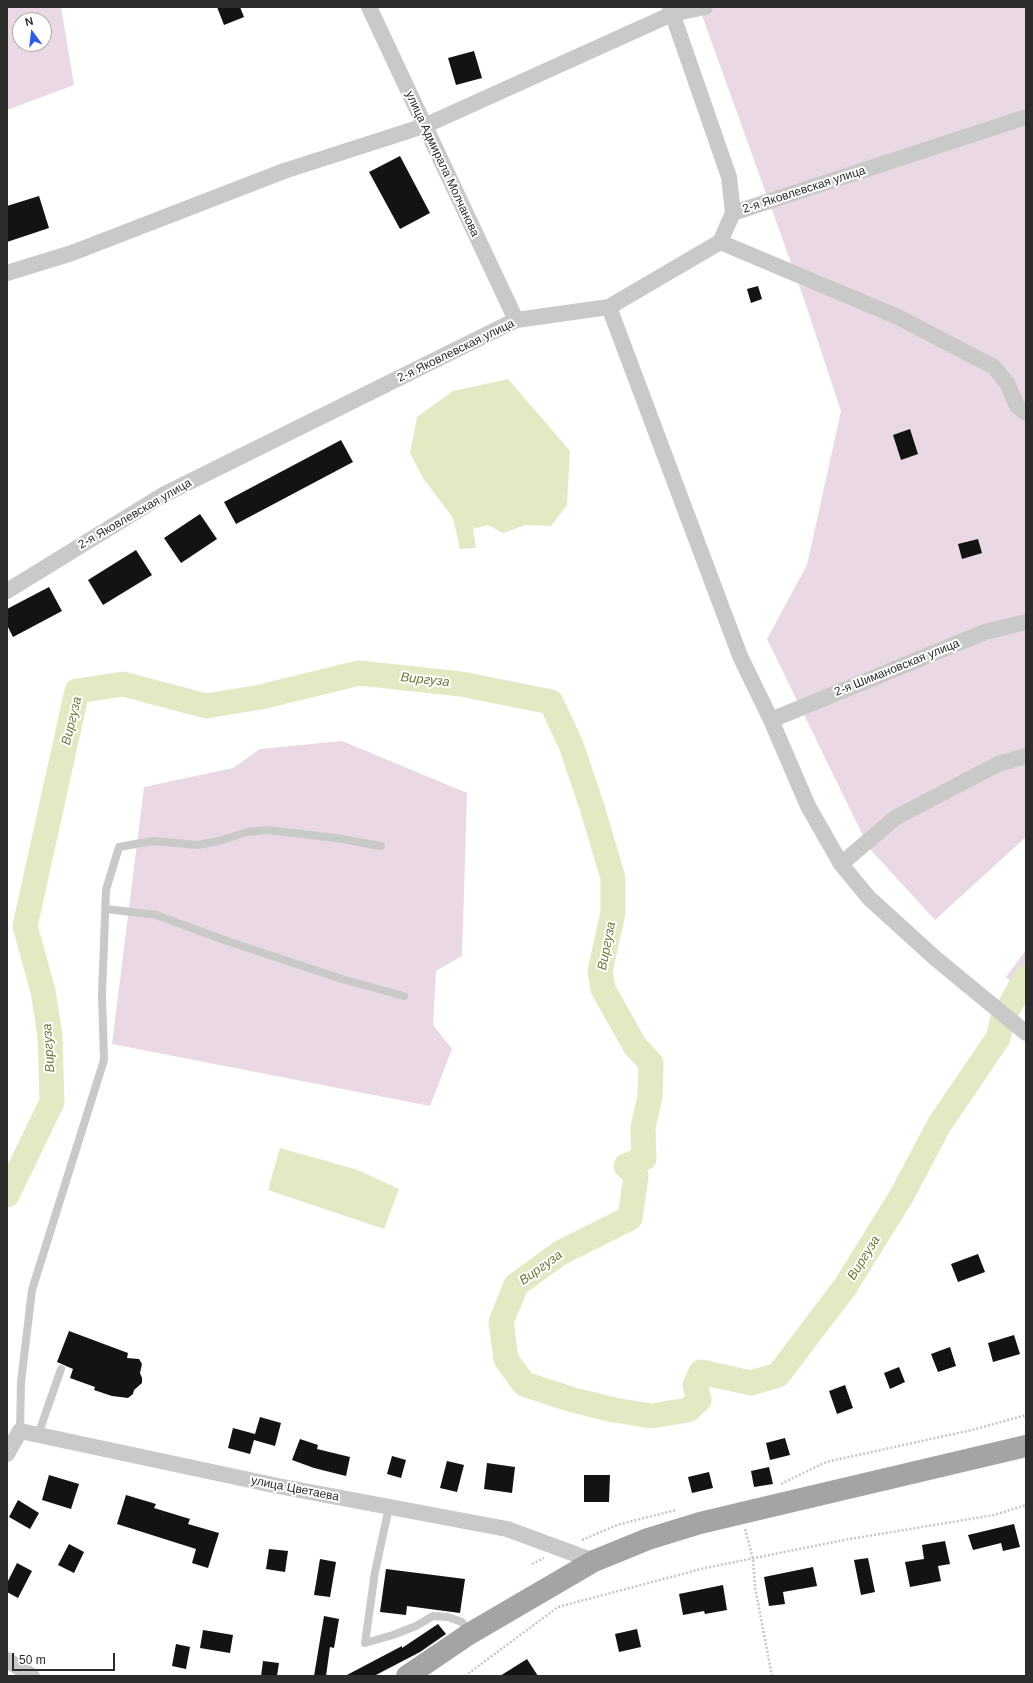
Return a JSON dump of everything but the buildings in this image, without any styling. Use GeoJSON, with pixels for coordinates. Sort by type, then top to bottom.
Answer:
{"type":"FeatureCollection","features":[{"type":"Feature","properties":{"kind":"main road"},"geometry":{"type":"LineString","coordinates":[[407,1676],[469,1634],[594,1561],[648,1539],[700,1523],[1026,1446]]}},
{"type":"Feature","properties":{"kind":"street","name":"улица Адмирала Молчанова"},"geometry":{"type":"LineString","coordinates":[[369,7],[516,320]]}},
{"type":"Feature","properties":{"kind":"street"},"geometry":{"type":"LineString","coordinates":[[7,274],[72,253],[284,171],[424,126],[671,11],[705,7]]}},
{"type":"Feature","properties":{"kind":"street"},"geometry":{"type":"LineString","coordinates":[[671,11],[729,177],[733,213]]}},
{"type":"Feature","properties":{"kind":"street","name":"2-я Яковлевская улица"},"geometry":{"type":"LineString","coordinates":[[7,591],[163,495],[516,320],[609,306],[720,242],[733,213],[1026,117]]}},
{"type":"Feature","properties":{"kind":"street"},"geometry":{"type":"LineString","coordinates":[[720,242],[898,317],[994,367],[1007,383],[1017,406],[1026,413]]}},
{"type":"Feature","properties":{"kind":"street"},"geometry":{"type":"LineString","coordinates":[[609,306],[740,656],[771,720],[808,806],[841,864],[869,898],[935,958],[1026,1033]]}},
{"type":"Feature","properties":{"kind":"street","name":"2-я Шимановская улица"},"geometry":{"type":"LineString","coordinates":[[771,720],[985,632],[1026,622]]}},
{"type":"Feature","properties":{"kind":"street"},"geometry":{"type":"LineString","coordinates":[[841,864],[895,818],[998,764],[1026,756]]}},
{"type":"Feature","properties":{"kind":"street"},"geometry":{"type":"LineString","coordinates":[[7,1454],[20,1432]]}},
{"type":"Feature","properties":{"kind":"street","name":"улица Цветаева"},"geometry":{"type":"LineString","coordinates":[[20,1432],[278,1486],[507,1529],[594,1561]]}},
{"type":"Feature","properties":{"kind":"street"},"geometry":{"type":"LineString","coordinates":[[7,1660],[32,1676]]}},
{"type":"Feature","properties":{"kind":"lane"},"geometry":{"type":"LineString","coordinates":[[20,1432],[21,1382],[32,1290],[104,1060],[102,995],[106,890],[119,848],[153,840],[198,845],[219,841],[247,832],[267,830],[336,838],[381,846]]}},
{"type":"Feature","properties":{"kind":"lane"},"geometry":{"type":"LineString","coordinates":[[106,909],[156,915],[230,942],[345,980],[404,996]]}},
{"type":"Feature","properties":{"kind":"lane"},"geometry":{"type":"LineString","coordinates":[[38,1435],[61,1369]]}},
{"type":"Feature","properties":{"kind":"lane"},"geometry":{"type":"LineString","coordinates":[[389,1507],[375,1572],[365,1643],[410,1629],[433,1616],[448,1617],[462,1622],[469,1634]]}},
{"type":"Feature","properties":{"kind":"path"},"geometry":{"type":"LineString","coordinates":[[775,1488],[826,1462],[972,1430],[1026,1415]]}},
{"type":"Feature","properties":{"kind":"path"},"geometry":{"type":"LineString","coordinates":[[465,1676],[558,1607],[705,1568],[844,1540],[994,1515],[1026,1506]]}},
{"type":"Feature","properties":{"kind":"path"},"geometry":{"type":"LineString","coordinates":[[532,1564],[562,1549],[618,1525],[678,1510]]}},
{"type":"Feature","properties":{"kind":"path"},"geometry":{"type":"LineString","coordinates":[[742,1513],[753,1559],[755,1587],[772,1676]]}},
{"type":"Feature","properties":{"kind":"shaded area"},"geometry":{"type":"Polygon","coordinates":[[[7,7],[61,7],[74,85],[7,110],[7,7]]]}},
{"type":"Feature","properties":{"kind":"shaded area"},"geometry":{"type":"Polygon","coordinates":[[[699,7],[1026,7],[1026,837],[935,920],[869,848],[767,639],[807,565],[841,411],[804,299],[699,7]]]}},
{"type":"Feature","properties":{"kind":"shaded area"},"geometry":{"type":"Polygon","coordinates":[[[508,379],[570,451],[567,505],[551,526],[526,525],[503,533],[488,525],[473,529],[476,548],[460,549],[453,518],[423,478],[410,453],[417,417],[453,391],[508,379]]]}},
{"type":"Feature","properties":{"kind":"shaded area"},"geometry":{"type":"Polygon","coordinates":[[[342,741],[467,793],[462,956],[436,971],[433,1025],[452,1049],[430,1106],[112,1044],[144,787],[233,768],[260,749],[342,741]]]}},
{"type":"Feature","properties":{"kind":"shaded area"},"geometry":{"type":"Polygon","coordinates":[[[1026,950],[1026,996],[1006,977],[1026,950]]]}},
{"type":"Feature","properties":{"kind":"shaded area"},"geometry":{"type":"Polygon","coordinates":[[[280,1148],[358,1170],[399,1189],[384,1229],[268,1190],[280,1148]]]}},
{"type":"Feature","properties":{"kind":"waterway","name":"Виргуза"},"geometry":{"type":"LineString","coordinates":[[7,1195],[52,1102],[50,1036],[43,991],[25,926],[77,691],[123,684],[206,706],[261,697],[359,673],[461,684],[551,702],[571,745],[592,807],[613,878],[613,913],[600,971],[603,989],[635,1046],[651,1063],[650,1097],[643,1127],[644,1158],[626,1166],[636,1176],[630,1218],[560,1253],[516,1285],[501,1322],[506,1359],[524,1384],[573,1400],[614,1410],[651,1416],[688,1410],[699,1400],[695,1385],[701,1372],[751,1383],[778,1375],[845,1287],[902,1195],[939,1125],[998,1038],[1003,1018],[1026,977]]}}]}
